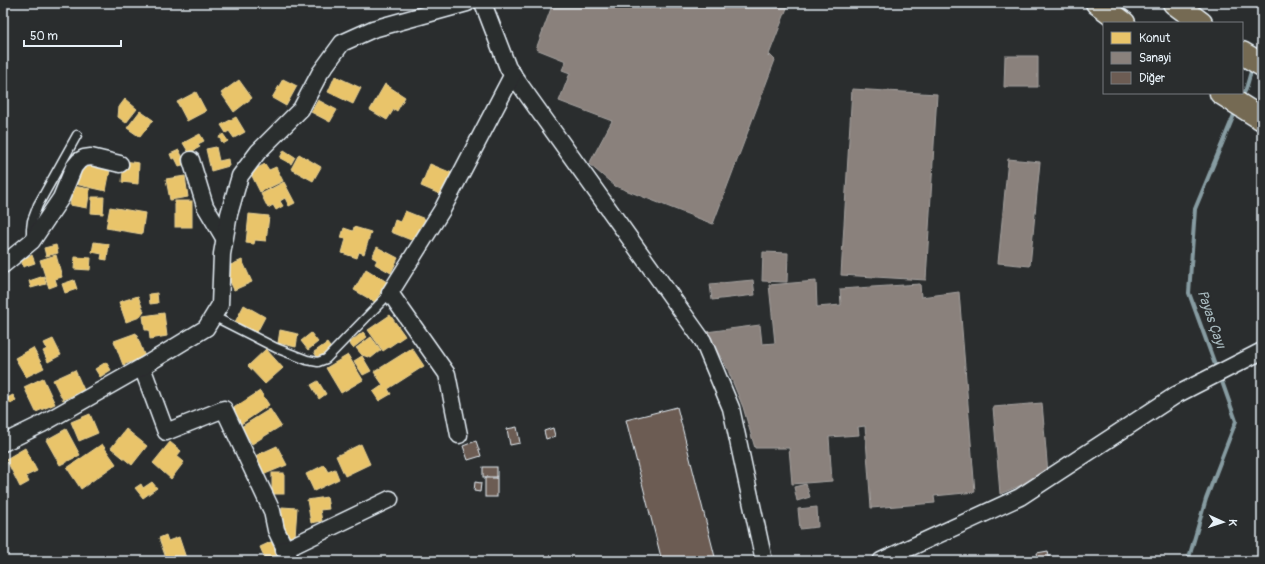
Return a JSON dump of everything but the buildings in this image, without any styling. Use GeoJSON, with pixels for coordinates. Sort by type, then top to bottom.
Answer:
{"type":"FeatureCollection","features":[{"type":"Feature","properties":{"kind":"highway"},"geometry":{"type":"LineString","coordinates":[[1097,3],[1123,22]]}},
{"type":"Feature","properties":{"kind":"highway"},"geometry":{"type":"LineString","coordinates":[[1174,3],[1200,22]]}},
{"type":"Feature","properties":{"kind":"highway"},"geometry":{"type":"LineString","coordinates":[[1243,54],[1262,65]]}},
{"type":"Feature","properties":{"kind":"highway"},"geometry":{"type":"LineString","coordinates":[[1223,94],[1262,119]]}},
{"type":"Feature","properties":{"kind":"street"},"geometry":{"type":"LineString","coordinates":[[3,442],[42,424],[142,367],[206,328],[220,305],[224,238],[228,214],[240,176],[258,152],[301,108],[320,72],[342,43],[373,29],[467,3]]}},
{"type":"Feature","properties":{"kind":"street"},"geometry":{"type":"LineString","coordinates":[[483,3],[508,68],[703,341],[732,408],[764,561]]}},
{"type":"Feature","properties":{"kind":"street"},"geometry":{"type":"LineString","coordinates":[[459,435],[447,374],[390,293],[442,210],[513,74]]}},
{"type":"Feature","properties":{"kind":"street"},"geometry":{"type":"LineString","coordinates":[[3,265],[32,241],[62,198],[74,167],[79,161],[84,158],[91,157],[120,164]]}},
{"type":"Feature","properties":{"kind":"street"},"geometry":{"type":"LineString","coordinates":[[191,160],[205,206],[224,238]]}},
{"type":"Feature","properties":{"kind":"street"},"geometry":{"type":"LineString","coordinates":[[881,561],[1020,497],[1176,395],[1262,351]]}},
{"type":"Feature","properties":{"kind":"street"},"geometry":{"type":"LineString","coordinates":[[142,367],[166,432],[224,409],[272,511],[276,530],[288,556],[390,499]]}},
{"type":"Feature","properties":{"kind":"lane"},"geometry":{"type":"LineString","coordinates":[[32,241],[32,220],[38,206],[78,135]]}},
{"type":"Feature","properties":{"kind":"lane"},"geometry":{"type":"LineString","coordinates":[[213,316],[276,348],[307,360],[321,362],[326,359],[390,293]]}},
{"type":"Feature","properties":{"kind":"waterway","name":"Payas Çayı"},"geometry":{"type":"LineString","coordinates":[[1257,54],[1262,37]]}},
{"type":"Feature","properties":{"kind":"waterway","name":"Payas Çayı"},"geometry":{"type":"LineString","coordinates":[[1241,99],[1246,89],[1252,68]]}},
{"type":"Feature","properties":{"kind":"waterway","name":"Payas Çayı"},"geometry":{"type":"LineString","coordinates":[[1217,370],[1189,293],[1195,209],[1236,110]]}},
{"type":"Feature","properties":{"kind":"waterway","name":"Payas Çayı"},"geometry":{"type":"LineString","coordinates":[[1188,561],[1206,499],[1236,421],[1220,376]]}}]}
